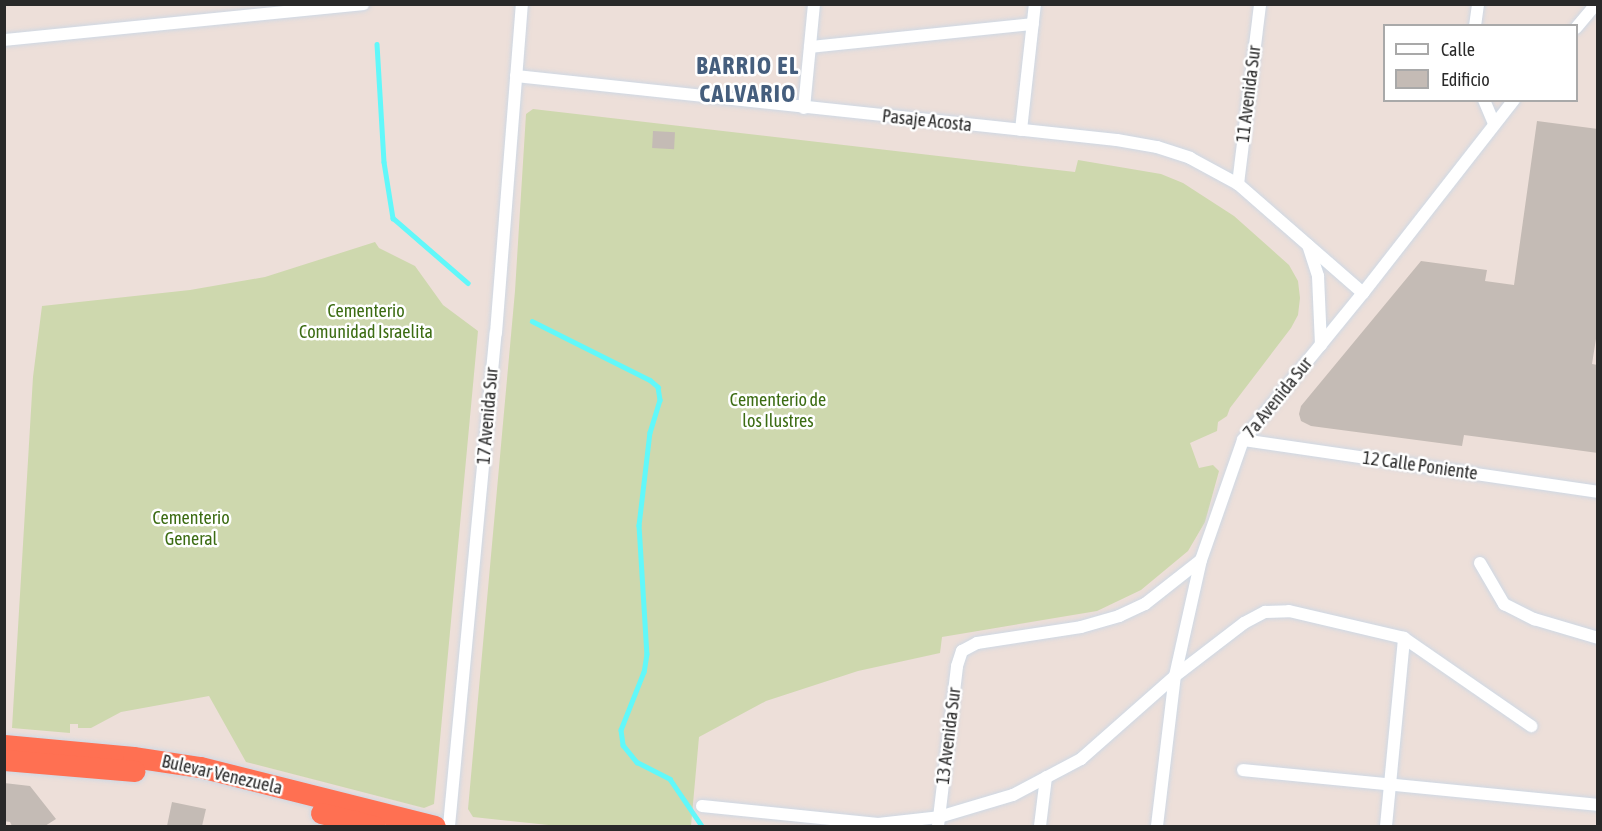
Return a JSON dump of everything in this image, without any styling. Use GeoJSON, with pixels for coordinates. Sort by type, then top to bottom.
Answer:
{"type":"FeatureCollection","features":[{"type":"Feature","properties":{"kind":"highway","name":"Bulevar Venezuela"},"geometry":{"type":"LineString","coordinates":[[4,745],[112,754],[200,767],[435,826]]}},
{"type":"Feature","properties":{"kind":"highway","name":"Bulevar Venezuela"},"geometry":{"type":"LineString","coordinates":[[4,760],[158,774],[201,781],[374,826]]}},
{"type":"Feature","properties":{"kind":"street"},"geometry":{"type":"LineString","coordinates":[[4,40],[363,4]]}},
{"type":"Feature","properties":{"kind":"street","name":"17 Avenida Sur"},"geometry":{"type":"LineString","coordinates":[[449,826],[495,344],[522,4]]}},
{"type":"Feature","properties":{"kind":"street"},"geometry":{"type":"LineString","coordinates":[[804,108],[814,4]]}},
{"type":"Feature","properties":{"kind":"street"},"geometry":{"type":"LineString","coordinates":[[1021,130],[1035,4]]}},
{"type":"Feature","properties":{"kind":"street","name":"11 Avenida Sur"},"geometry":{"type":"LineString","coordinates":[[1238,184],[1260,4]]}},
{"type":"Feature","properties":{"kind":"street"},"geometry":{"type":"LineString","coordinates":[[1475,24],[1478,4]]}},
{"type":"Feature","properties":{"kind":"street"},"geometry":{"type":"LineString","coordinates":[[1578,26],[1596,4]]}},
{"type":"Feature","properties":{"kind":"street"},"geometry":{"type":"LineString","coordinates":[[810,47],[1033,24]]}},
{"type":"Feature","properties":{"kind":"street","name":"Pasaje Acosta"},"geometry":{"type":"LineString","coordinates":[[516,76],[1021,130],[1157,147],[1190,158],[1238,184],[1364,293]]}},
{"type":"Feature","properties":{"kind":"street"},"geometry":{"type":"LineString","coordinates":[[1485,102],[1494,124]]}},
{"type":"Feature","properties":{"kind":"street","name":"7a Avenida Sur"},"geometry":{"type":"LineString","coordinates":[[1157,826],[1175,676],[1202,560],[1243,440],[1364,293],[1512,102]]}},
{"type":"Feature","properties":{"kind":"street"},"geometry":{"type":"LineString","coordinates":[[1308,244],[1318,276],[1321,345]]}},
{"type":"Feature","properties":{"kind":"street","name":"12 Calle Poniente"},"geometry":{"type":"LineString","coordinates":[[1243,440],[1598,492]]}},
{"type":"Feature","properties":{"kind":"street","name":"13 Avenida Sur"},"geometry":{"type":"LineString","coordinates":[[938,822],[957,666],[965,648],[977,643],[1081,627],[1119,616],[1154,598],[1202,560]]}},
{"type":"Feature","properties":{"kind":"street"},"geometry":{"type":"LineString","coordinates":[[1480,563],[1504,603],[1534,619],[1598,638]]}},
{"type":"Feature","properties":{"kind":"street"},"geometry":{"type":"LineString","coordinates":[[702,806],[878,824],[938,822],[1013,795],[1081,759],[1175,676],[1244,623],[1265,612],[1289,611],[1404,638],[1532,726]]}},
{"type":"Feature","properties":{"kind":"street"},"geometry":{"type":"LineString","coordinates":[[1386,826],[1404,638]]}},
{"type":"Feature","properties":{"kind":"street"},"geometry":{"type":"LineString","coordinates":[[1243,770],[1598,805]]}},
{"type":"Feature","properties":{"kind":"street"},"geometry":{"type":"LineString","coordinates":[[1040,826],[1046,777]]}},
{"type":"Feature","properties":{"kind":"green space","name":"Cementerio de los Ilustres"},"geometry":{"type":"Polygon","coordinates":[[[533,109],[1075,172],[1078,160],[1161,174],[1183,183],[1234,216],[1289,265],[1298,281],[1300,298],[1298,315],[1291,328],[1230,408],[1227,416],[1218,422],[1217,431],[1190,443],[1199,468],[1213,465],[1219,471],[1205,522],[1188,551],[1141,590],[1097,611],[942,637],[940,653],[858,671],[766,701],[699,737],[691,826],[558,826],[473,817],[468,809],[515,291],[526,114],[533,109]]]}},
{"type":"Feature","properties":{"kind":"green space","name":"Cementerio General"},"geometry":{"type":"Polygon","coordinates":[[[375,242],[379,248],[415,266],[443,305],[478,331],[434,804],[424,808],[246,762],[209,696],[121,712],[91,728],[78,728],[78,724],[70,724],[70,733],[12,728],[33,377],[42,306],[190,290],[265,277],[375,242]]]}},
{"type":"Feature","properties":{"kind":"building"},"geometry":{"type":"Polygon","coordinates":[[[1537,121],[1598,129],[1598,326],[1592,364],[1598,365],[1598,453],[1464,435],[1462,446],[1311,426],[1301,421],[1299,414],[1301,406],[1421,261],[1487,270],[1485,281],[1514,285],[1537,121]]]}},
{"type":"Feature","properties":{"kind":"building"},"geometry":{"type":"Polygon","coordinates":[[[653,131],[675,132],[674,149],[652,148],[653,131]]]}},
{"type":"Feature","properties":{"kind":"building"},"geometry":{"type":"Polygon","coordinates":[[[4,783],[30,786],[56,819],[45,826],[12,826],[10,822],[4,821],[4,783]]]}},
{"type":"Feature","properties":{"kind":"building"},"geometry":{"type":"Polygon","coordinates":[[[172,802],[206,809],[202,826],[167,826],[172,802]]]}},
{"type":"Feature","properties":{"kind":"waterway"},"geometry":{"type":"LineString","coordinates":[[377,44],[384,162],[393,218],[468,283]]}},
{"type":"Feature","properties":{"kind":"waterway"},"geometry":{"type":"LineString","coordinates":[[532,321],[650,380],[658,387],[660,400],[650,432],[639,525],[647,654],[644,672],[621,730],[623,745],[637,762],[670,779],[702,826]]}},
{"type":"Feature","properties":{"kind":"district","name":"BARRIO EL CALVARIO"},"geometry":{"type":"Point","coordinates":[748,80]}},
{"type":"Feature","properties":{"kind":"park label","name":"Cementerio Comunidad Israelita"},"geometry":{"type":"Point","coordinates":[366,322]}}]}
